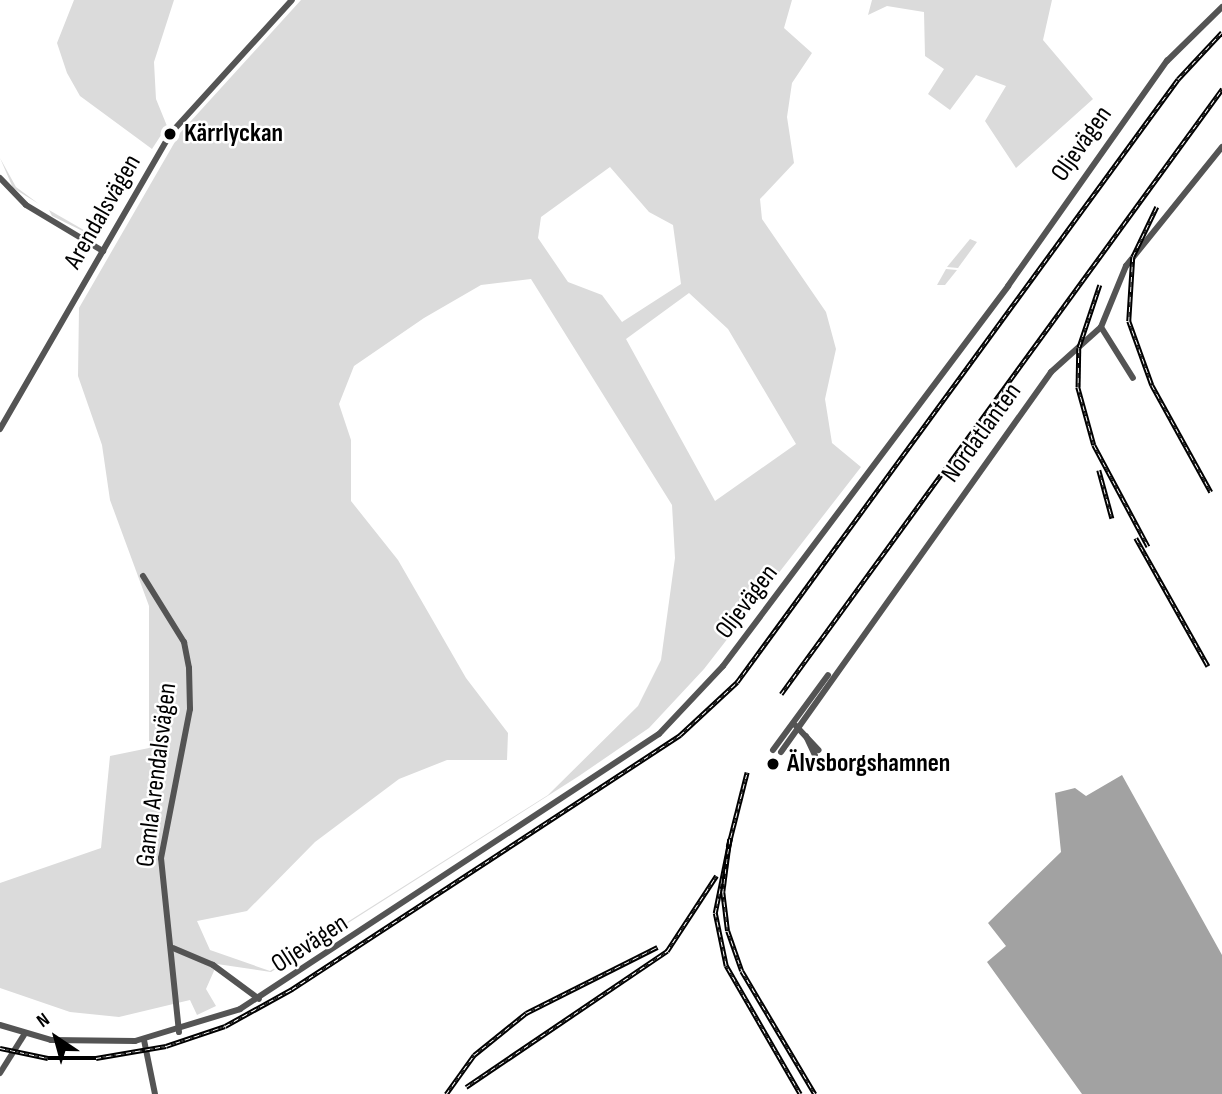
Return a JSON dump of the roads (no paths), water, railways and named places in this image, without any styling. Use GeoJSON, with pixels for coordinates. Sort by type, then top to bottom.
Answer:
{"type":"FeatureCollection","features":[{"type":"Feature","properties":{"kind":"street","name":"Arendalsvägen"},"geometry":{"type":"LineString","coordinates":[[0,429],[184,114],[292,0]]}},
{"type":"Feature","properties":{"kind":"street","name":"Oljevägen"},"geometry":{"type":"LineString","coordinates":[[0,1025],[24,1035],[85,1043],[144,1040],[179,1032],[259,999],[626,759],[685,709],[1008,286],[1167,61],[1222,7]]}},
{"type":"Feature","properties":{"kind":"street","name":"Nordatlanten"},"geometry":{"type":"LineString","coordinates":[[781,752],[794,725],[1051,372],[1101,327],[1126,267],[1222,147]]}},
{"type":"Feature","properties":{"kind":"street"},"geometry":{"type":"LineString","coordinates":[[0,177],[26,205],[103,251]]}},
{"type":"Feature","properties":{"kind":"street"},"geometry":{"type":"LineString","coordinates":[[1101,327],[1133,378]]}},
{"type":"Feature","properties":{"kind":"street","name":"Gamla Arendalsvägen"},"geometry":{"type":"LineString","coordinates":[[143,576],[184,642],[189,668],[190,709],[161,858],[163,925],[173,948],[179,1032]]}},
{"type":"Feature","properties":{"kind":"street"},"geometry":{"type":"LineString","coordinates":[[773,750],[794,725],[805,734],[817,753]]}},
{"type":"Feature","properties":{"kind":"street"},"geometry":{"type":"LineString","coordinates":[[173,948],[213,965],[259,999]]}},
{"type":"Feature","properties":{"kind":"street"},"geometry":{"type":"LineString","coordinates":[[0,1073],[24,1035]]}},
{"type":"Feature","properties":{"kind":"street"},"geometry":{"type":"LineString","coordinates":[[144,1040],[155,1094]]}},
{"type":"Feature","properties":{"kind":"railway"},"geometry":{"type":"LineString","coordinates":[[0,1048],[48,1058],[96,1058],[166,1046],[225,1026],[292,989],[680,735],[737,682],[1178,79],[1222,32]]}},
{"type":"Feature","properties":{"kind":"railway"},"geometry":{"type":"LineString","coordinates":[[781,694],[1222,89]]}},
{"type":"Feature","properties":{"kind":"railway"},"geometry":{"type":"LineString","coordinates":[[1157,207],[1133,257],[1129,321],[1152,385],[1211,492]]}},
{"type":"Feature","properties":{"kind":"railway"},"geometry":{"type":"LineString","coordinates":[[1100,285],[1079,348],[1078,387],[1094,445],[1148,546]]}},
{"type":"Feature","properties":{"kind":"railway"},"geometry":{"type":"LineString","coordinates":[[1099,470],[1112,518]]}},
{"type":"Feature","properties":{"kind":"railway"},"geometry":{"type":"LineString","coordinates":[[1136,538],[1208,666]]}},
{"type":"Feature","properties":{"kind":"railway"},"geometry":{"type":"LineString","coordinates":[[728,847],[747,772]]}},
{"type":"Feature","properties":{"kind":"railway"},"geometry":{"type":"LineString","coordinates":[[800,1094],[726,966],[715,913],[730,839],[723,892],[728,931],[742,971],[815,1094]]}},
{"type":"Feature","properties":{"kind":"railway"},"geometry":{"type":"LineString","coordinates":[[466,1087],[667,951],[716,876]]}},
{"type":"Feature","properties":{"kind":"railway"},"geometry":{"type":"LineString","coordinates":[[446,1094],[474,1055],[526,1013],[657,947]]}},
{"type":"Feature","properties":{"kind":"place","name":"Kärrlyckan"},"geometry":{"type":"Point","coordinates":[170,134]}},
{"type":"Feature","properties":{"kind":"place","name":"Älvsborgshamnen"},"geometry":{"type":"Point","coordinates":[773,764]}}]}
